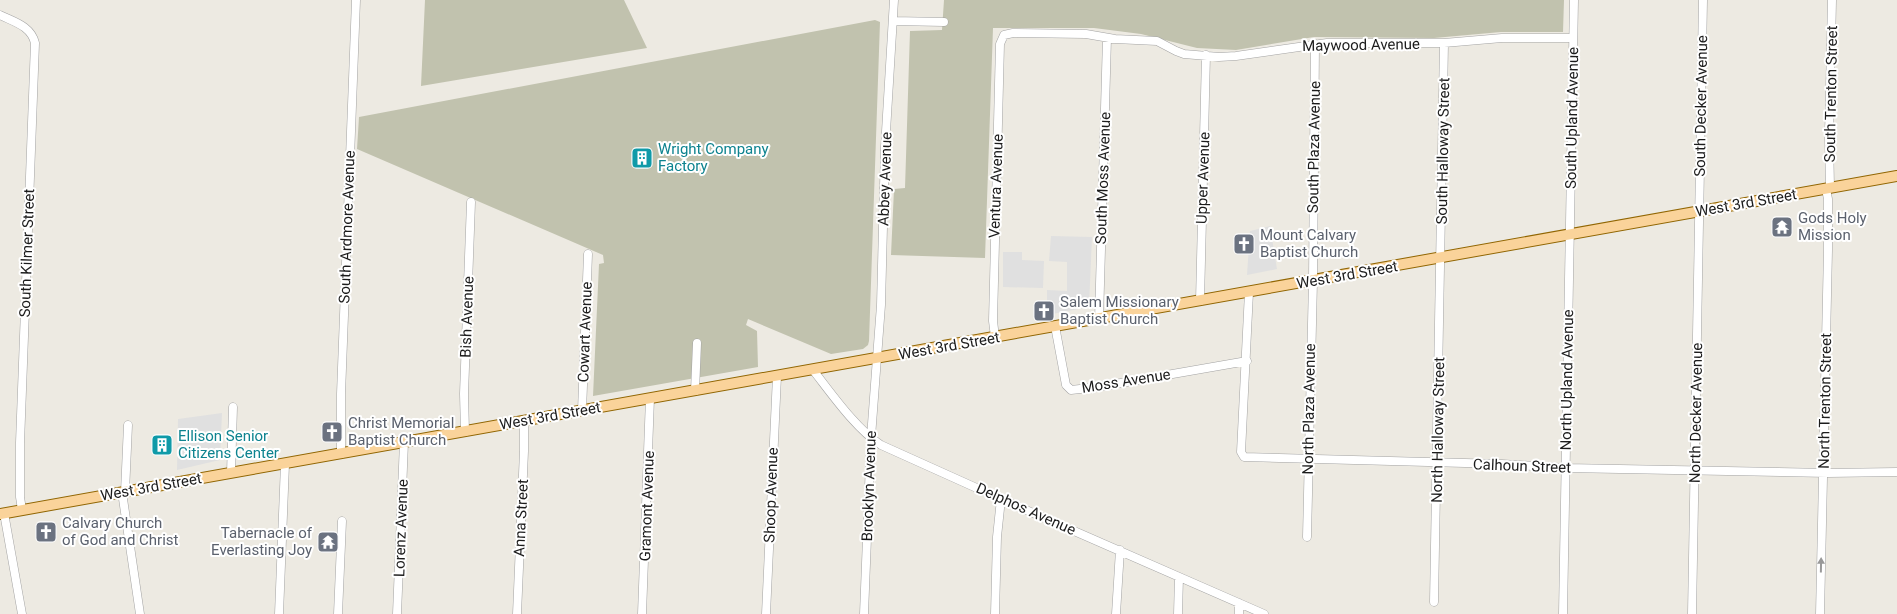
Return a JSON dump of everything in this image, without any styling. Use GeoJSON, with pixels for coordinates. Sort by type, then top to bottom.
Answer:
{"type":"FeatureCollection","features":[{"type":"Feature","properties":{"kind":"main road","name":"West 3rd Street"},"geometry":{"type":"LineString","coordinates":[[2,514],[1897,176]]}},
{"type":"Feature","properties":{"kind":"street","name":"South Ardmore Avenue"},"geometry":{"type":"LineString","coordinates":[[341,454],[341,394],[356,0]]}},
{"type":"Feature","properties":{"kind":"street","name":"Abbey Avenue"},"geometry":{"type":"LineString","coordinates":[[877,358],[885,148],[894,0]]}},
{"type":"Feature","properties":{"kind":"street","name":"South Upland Avenue"},"geometry":{"type":"LineString","coordinates":[[1570,235],[1574,0]]}},
{"type":"Feature","properties":{"kind":"street","name":"South Decker Avenue"},"geometry":{"type":"LineString","coordinates":[[1700,211],[1703,0]]}},
{"type":"Feature","properties":{"kind":"street","name":"South Trenton Street"},"geometry":{"type":"LineString","coordinates":[[1828,189],[1832,0]]}},
{"type":"Feature","properties":{"kind":"street","name":"South Kilmer Street"},"geometry":{"type":"LineString","coordinates":[[0,15],[26,28],[34,36],[35,43],[20,443],[20,497],[22,510]]}},
{"type":"Feature","properties":{"kind":"street"},"geometry":{"type":"LineString","coordinates":[[893,21],[944,22]]}},
{"type":"Feature","properties":{"kind":"street","name":"Maywood Avenue"},"geometry":{"type":"LineString","coordinates":[[1004,36],[1013,33],[1041,33],[1096,35],[1108,38],[1157,41],[1176,51],[1206,56],[1236,56],[1315,44],[1444,43],[1502,38],[1573,38]]}},
{"type":"Feature","properties":{"kind":"street","name":"Ventura Avenue"},"geometry":{"type":"LineString","coordinates":[[996,337],[993,321],[996,191],[1000,44],[1004,36]]}},
{"type":"Feature","properties":{"kind":"street","name":"South Moss Avenue"},"geometry":{"type":"LineString","coordinates":[[1099,319],[1108,38]]}},
{"type":"Feature","properties":{"kind":"street","name":"South Halloway Street"},"geometry":{"type":"LineString","coordinates":[[1441,258],[1444,43]]}},
{"type":"Feature","properties":{"kind":"street","name":"South Plaza Avenue"},"geometry":{"type":"LineString","coordinates":[[1312,281],[1315,44]]}},
{"type":"Feature","properties":{"kind":"street","name":"Upper Avenue"},"geometry":{"type":"LineString","coordinates":[[1200,301],[1206,56]]}},
{"type":"Feature","properties":{"kind":"street","name":"North Trenton Street"},"geometry":{"type":"LineString","coordinates":[[1820,614],[1828,189]]}},
{"type":"Feature","properties":{"kind":"street","name":"Bish Avenue"},"geometry":{"type":"LineString","coordinates":[[465,432],[464,394],[471,202]]}},
{"type":"Feature","properties":{"kind":"street","name":"North Decker Avenue"},"geometry":{"type":"LineString","coordinates":[[1692,614],[1700,211]]}},
{"type":"Feature","properties":{"kind":"street","name":"North Upland Avenue"},"geometry":{"type":"LineString","coordinates":[[1563,614],[1570,235]]}},
{"type":"Feature","properties":{"kind":"street","name":"Cowart Avenue"},"geometry":{"type":"LineString","coordinates":[[582,411],[588,254]]}},
{"type":"Feature","properties":{"kind":"street","name":"North Halloway Street"},"geometry":{"type":"LineString","coordinates":[[1434,602],[1441,258]]}},
{"type":"Feature","properties":{"kind":"street","name":"North Plaza Avenue"},"geometry":{"type":"LineString","coordinates":[[1307,537],[1312,281]]}},
{"type":"Feature","properties":{"kind":"street"},"geometry":{"type":"LineString","coordinates":[[1247,361],[1249,292]]}},
{"type":"Feature","properties":{"kind":"street","name":"Moss Avenue"},"geometry":{"type":"LineString","coordinates":[[1055,326],[1066,385],[1071,390],[1247,361]]}},
{"type":"Feature","properties":{"kind":"street"},"geometry":{"type":"LineString","coordinates":[[695,390],[697,343]]}},
{"type":"Feature","properties":{"kind":"street","name":"Brooklyn Avenue"},"geometry":{"type":"LineString","coordinates":[[864,614],[871,436],[877,358]]}},
{"type":"Feature","properties":{"kind":"street","name":"Calhoun Street"},"geometry":{"type":"LineString","coordinates":[[1247,361],[1241,452],[1242,456],[1248,458],[1566,468],[1897,472]]}},
{"type":"Feature","properties":{"kind":"street","name":"Delphos Avenue"},"geometry":{"type":"LineString","coordinates":[[813,370],[839,404],[881,445],[1264,614]]}},
{"type":"Feature","properties":{"kind":"street","name":"Shoop Avenue"},"geometry":{"type":"LineString","coordinates":[[766,614],[777,376]]}},
{"type":"Feature","properties":{"kind":"street","name":"Gramont Avenue"},"geometry":{"type":"LineString","coordinates":[[642,614],[650,398]]}},
{"type":"Feature","properties":{"kind":"street"},"geometry":{"type":"LineString","coordinates":[[231,473],[233,407]]}},
{"type":"Feature","properties":{"kind":"street","name":"Anna Street"},"geometry":{"type":"LineString","coordinates":[[517,614],[524,421]]}},
{"type":"Feature","properties":{"kind":"street"},"geometry":{"type":"LineString","coordinates":[[128,425],[123,492],[140,614]]}},
{"type":"Feature","properties":{"kind":"street","name":"Lorenz Avenue"},"geometry":{"type":"LineString","coordinates":[[397,614],[404,442]]}},
{"type":"Feature","properties":{"kind":"street"},"geometry":{"type":"LineString","coordinates":[[279,614],[285,464]]}},
{"type":"Feature","properties":{"kind":"street"},"geometry":{"type":"LineString","coordinates":[[995,614],[997,537],[1001,499]]}},
{"type":"Feature","properties":{"kind":"street"},"geometry":{"type":"LineString","coordinates":[[2,514],[22,614]]}},
{"type":"Feature","properties":{"kind":"street"},"geometry":{"type":"LineString","coordinates":[[338,614],[342,521]]}},
{"type":"Feature","properties":{"kind":"street"},"geometry":{"type":"LineString","coordinates":[[1116,614],[1120,550]]}},
{"type":"Feature","properties":{"kind":"street"},"geometry":{"type":"LineString","coordinates":[[1178,614],[1179,577]]}},
{"type":"Feature","properties":{"kind":"street"},"geometry":{"type":"LineString","coordinates":[[1238,614],[1239,603]]}},
{"type":"Feature","properties":{"kind":"shaded area"},"geometry":{"type":"Polygon","coordinates":[[[425,0],[624,0],[647,48],[421,86],[425,0]]]}},
{"type":"Feature","properties":{"kind":"shaded area"},"geometry":{"type":"Polygon","coordinates":[[[944,0],[1564,0],[1563,32],[1501,32],[1434,38],[1314,37],[1236,50],[1197,48],[1141,34],[1094,28],[993,28],[985,258],[891,255],[894,189],[905,188],[910,31],[942,30],[944,0]]]}},
{"type":"Feature","properties":{"kind":"shaded area","name":"Wright Company Factory"},"geometry":{"type":"Polygon","coordinates":[[[875,20],[880,22],[869,341],[868,345],[863,349],[831,354],[748,319],[746,325],[757,331],[758,367],[593,396],[599,264],[604,263],[603,255],[357,149],[359,117],[875,20]]]}},
{"type":"Feature","properties":{"kind":"shaded area"},"geometry":{"type":"Polygon","coordinates":[[[1270,226],[1277,269],[1247,275],[1250,231],[1270,226]]]}},
{"type":"Feature","properties":{"kind":"shaded area"},"geometry":{"type":"Polygon","coordinates":[[[1051,236],[1092,237],[1089,307],[1047,315],[1047,290],[1067,291],[1067,262],[1049,261],[1051,236]]]}},
{"type":"Feature","properties":{"kind":"shaded area"},"geometry":{"type":"Polygon","coordinates":[[[1003,252],[1022,252],[1022,260],[1044,261],[1043,288],[1003,287],[1003,252]]]}},
{"type":"Feature","properties":{"kind":"shaded area"},"geometry":{"type":"Polygon","coordinates":[[[222,413],[220,460],[177,470],[178,419],[222,413]]]}},
{"type":"Feature","properties":{"kind":"place","name":"Wright Company Factory"},"geometry":{"type":"Point","coordinates":[642,158]}},
{"type":"Feature","properties":{"kind":"place","name":"Gods Holy Mission"},"geometry":{"type":"Point","coordinates":[1782,227]}},
{"type":"Feature","properties":{"kind":"place","name":"Mount Calvary Baptist Church"},"geometry":{"type":"Point","coordinates":[1244,244]}},
{"type":"Feature","properties":{"kind":"place","name":"Salem Missionary Baptist Church"},"geometry":{"type":"Point","coordinates":[1044,311]}},
{"type":"Feature","properties":{"kind":"place","name":"Christ Memorial Baptist Church"},"geometry":{"type":"Point","coordinates":[332,432]}},
{"type":"Feature","properties":{"kind":"place","name":"Ellison Senior Citizens Center"},"geometry":{"type":"Point","coordinates":[162,445]}},
{"type":"Feature","properties":{"kind":"place","name":"Calvary Church of God and Christ"},"geometry":{"type":"Point","coordinates":[46,532]}},
{"type":"Feature","properties":{"kind":"place","name":"Tabernacle of Everlasting Joy"},"geometry":{"type":"Point","coordinates":[328,542]}}]}
